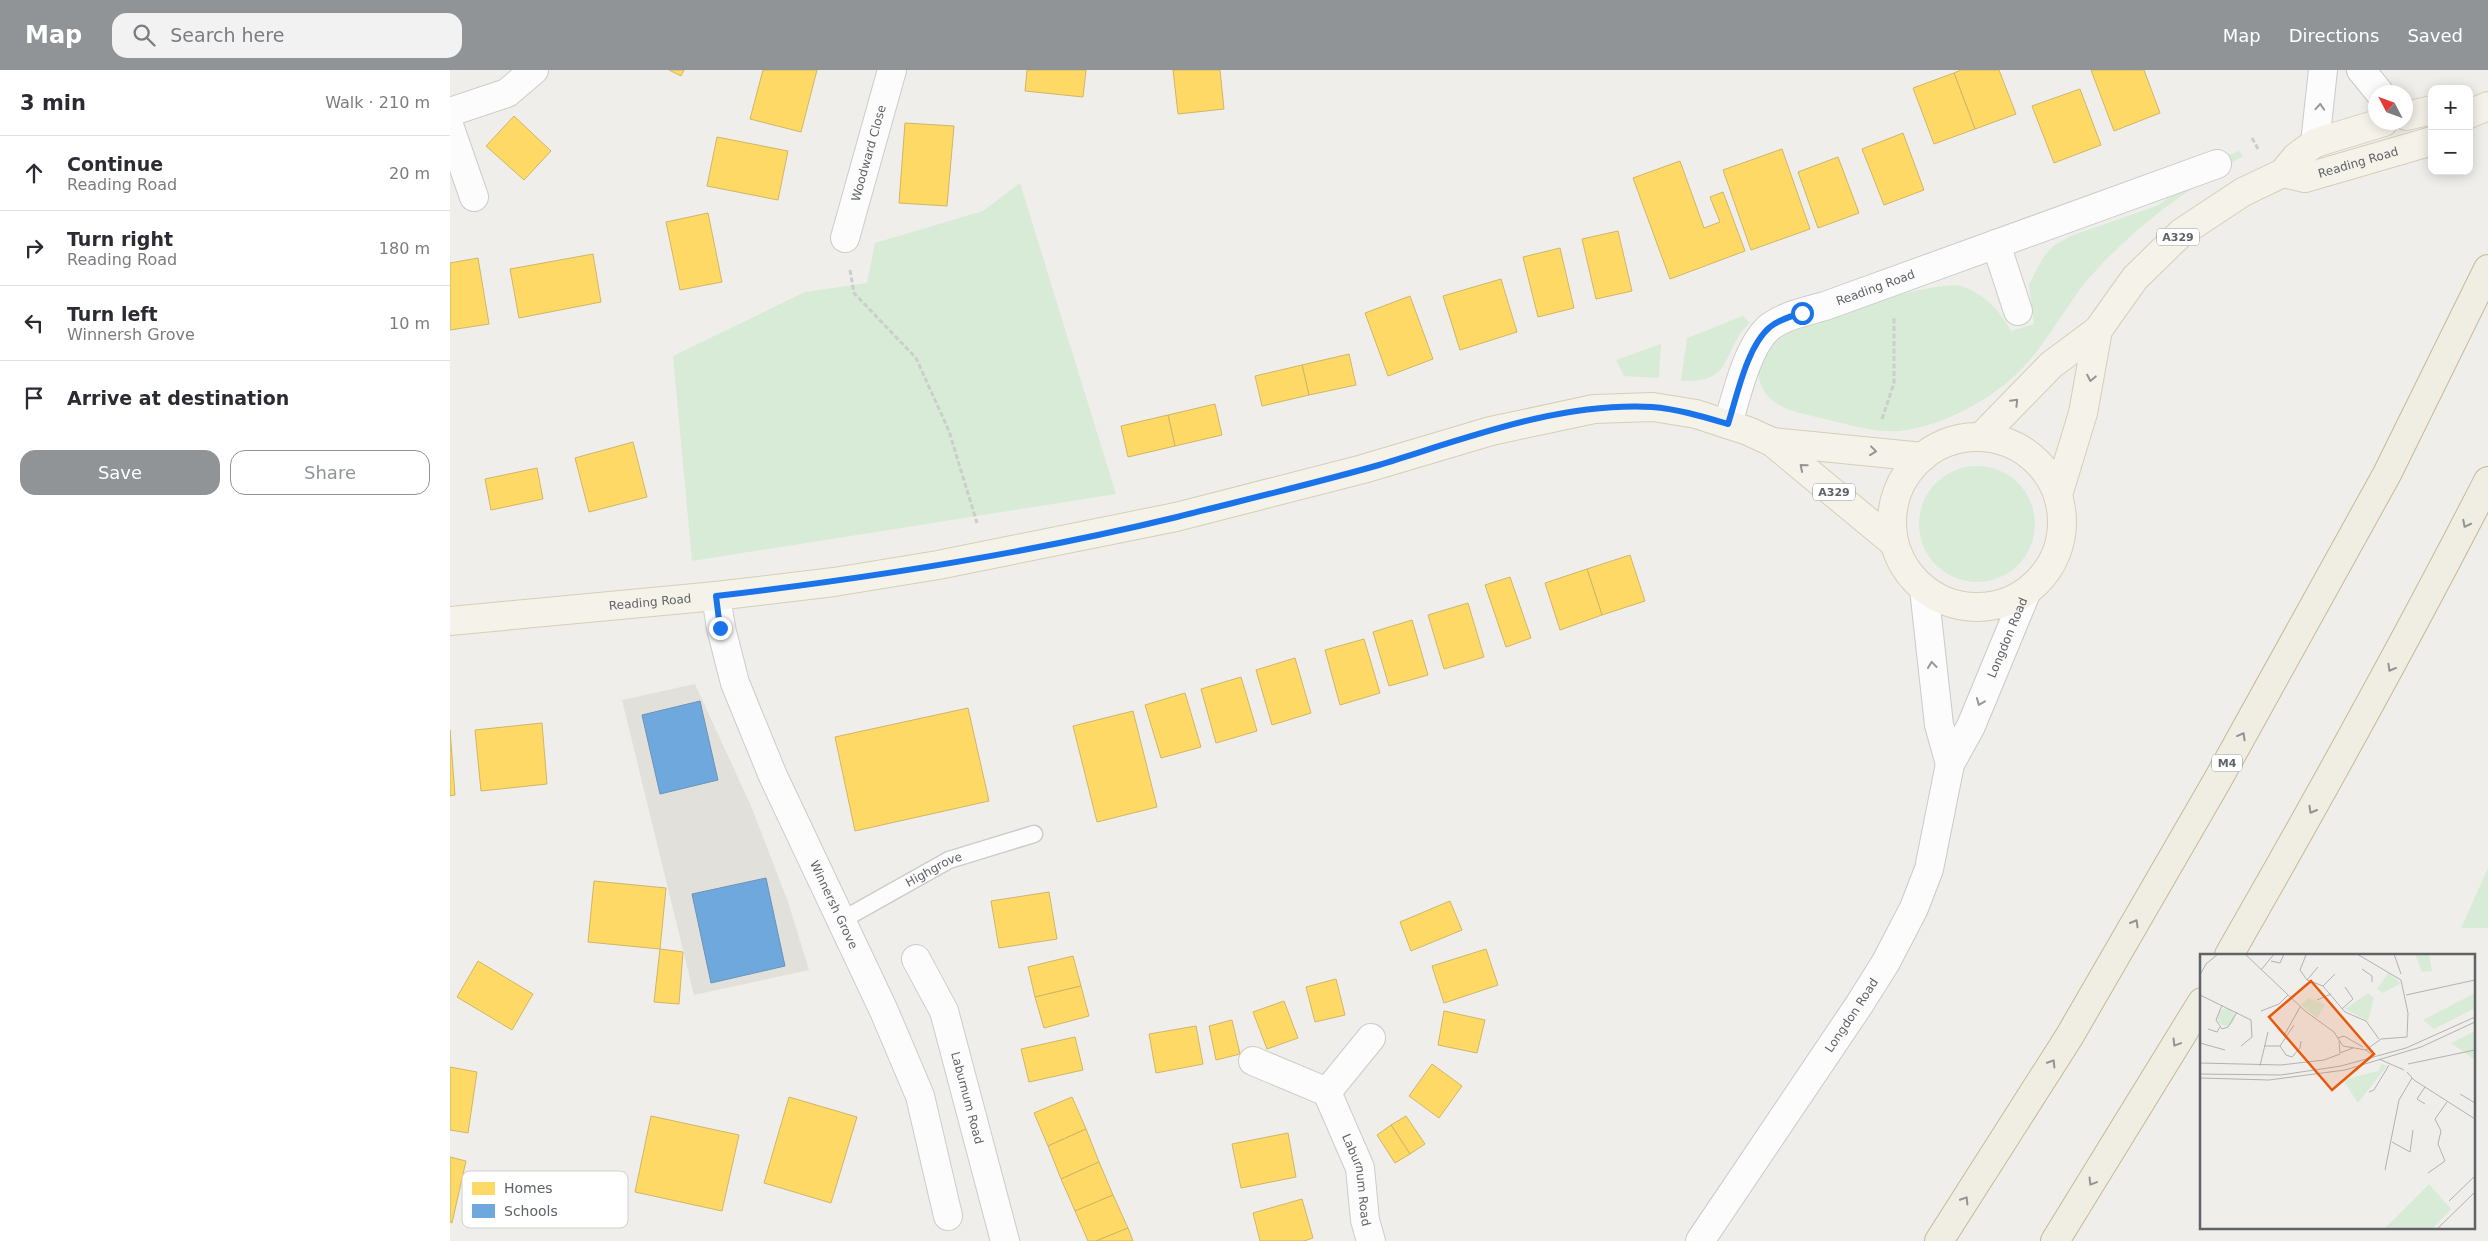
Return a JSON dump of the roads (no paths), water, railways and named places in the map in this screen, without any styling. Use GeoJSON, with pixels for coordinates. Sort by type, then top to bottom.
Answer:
{"type":"FeatureCollection","features":[{"type":"Feature","properties":{"kind":"highway","name":"M4"},"geometry":{"type":"LineString","coordinates":[[1939,1241],[2069,1037],[2217,781],[2386,474],[2488,269]]}},
{"type":"Feature","properties":{"kind":"highway"},"geometry":{"type":"LineString","coordinates":[[2230,954],[2410,633],[2488,481]]}},
{"type":"Feature","properties":{"kind":"highway"},"geometry":{"type":"LineString","coordinates":[[2055,1241],[2200,1005]]}},
{"type":"Feature","properties":{"kind":"main road","name":"A329"},"geometry":{"type":"LineString","coordinates":[[1981,437],[2051,365],[2098,330],[2135,278],[2181,233],[2243,192],[2283,173],[2296,157],[2315,143],[2368,127]]}},
{"type":"Feature","properties":{"kind":"main road","name":"Reading Road"},"geometry":{"type":"LineString","coordinates":[[2283,173],[2305,178],[2428,142]]}},
{"type":"Feature","properties":{"kind":"main road","name":"A329"},"geometry":{"type":"LineString","coordinates":[[2058,495],[2083,413],[2098,330]]}},
{"type":"Feature","properties":{"kind":"main road","name":"Reading Road"},"geometry":{"type":"LineString","coordinates":[[450,621],[716,596],[834,582],[919,568],[1119,530],[1363,469],[1492,430],[1594,409],[1653,407],[1696,414],[1728,424],[1772,442],[1923,457]]}},
{"type":"Feature","properties":{"kind":"main road"},"geometry":{"type":"LineString","coordinates":[[1981,437],[2011,444],[2029,454],[2048,474],[2058,495],[2063,518],[2060,543],[2053,562],[2043,577],[2026,593],[2009,602],[1976,608],[1945,602],[1924,589],[1905,568],[1894,543],[1892,527],[1896,497],[1910,469],[1923,457],[1933,449],[1956,440],[1981,437]]}},
{"type":"Feature","properties":{"kind":"main road","name":"Reading Road"},"geometry":{"type":"LineString","coordinates":[[1772,442],[1894,543]]}},
{"type":"Feature","properties":{"kind":"street"},"geometry":{"type":"LineString","coordinates":[[450,112],[507,93],[534,70]]}},
{"type":"Feature","properties":{"kind":"street","name":"Woodward Close"},"geometry":{"type":"LineString","coordinates":[[844,238],[892,70]]}},
{"type":"Feature","properties":{"kind":"street"},"geometry":{"type":"LineString","coordinates":[[2315,143],[2323,70]]}},
{"type":"Feature","properties":{"kind":"street"},"geometry":{"type":"LineString","coordinates":[[2362,70],[2374,85]]}},
{"type":"Feature","properties":{"kind":"street"},"geometry":{"type":"LineString","coordinates":[[450,128],[474,197]]}},
{"type":"Feature","properties":{"kind":"street","name":"Reading Road"},"geometry":{"type":"LineString","coordinates":[[1728,424],[1758,340],[1770,327],[1784,319],[1834,303],[2217,164]]}},
{"type":"Feature","properties":{"kind":"street"},"geometry":{"type":"LineString","coordinates":[[1996,244],[2018,311]]}},
{"type":"Feature","properties":{"kind":"street","name":"Longdon Road"},"geometry":{"type":"LineString","coordinates":[[1924,589],[1939,725],[1950,764]]}},
{"type":"Feature","properties":{"kind":"street","name":"Longdon Road"},"geometry":{"type":"LineString","coordinates":[[1700,1241],[1886,962],[1914,908],[1929,870],[1950,764],[1971,726],[2026,593]]}},
{"type":"Feature","properties":{"kind":"street","name":"Winnersh Grove"},"geometry":{"type":"LineString","coordinates":[[716,596],[720,628],[735,684],[773,776],[842,920],[920,1096],[948,1216]]}},
{"type":"Feature","properties":{"kind":"street","name":"Laburnum Road"},"geometry":{"type":"LineString","coordinates":[[916,959],[944,1011],[1005,1241]]}},
{"type":"Feature","properties":{"kind":"street"},"geometry":{"type":"LineString","coordinates":[[1253,1061],[1327,1092],[1371,1038]]}},
{"type":"Feature","properties":{"kind":"street","name":"Laburnum Road"},"geometry":{"type":"LineString","coordinates":[[1327,1092],[1360,1168],[1365,1220],[1371,1241]]}},
{"type":"Feature","properties":{"kind":"lane","name":"Highgrove"},"geometry":{"type":"LineString","coordinates":[[842,920],[949,860],[1034,834]]}}]}
